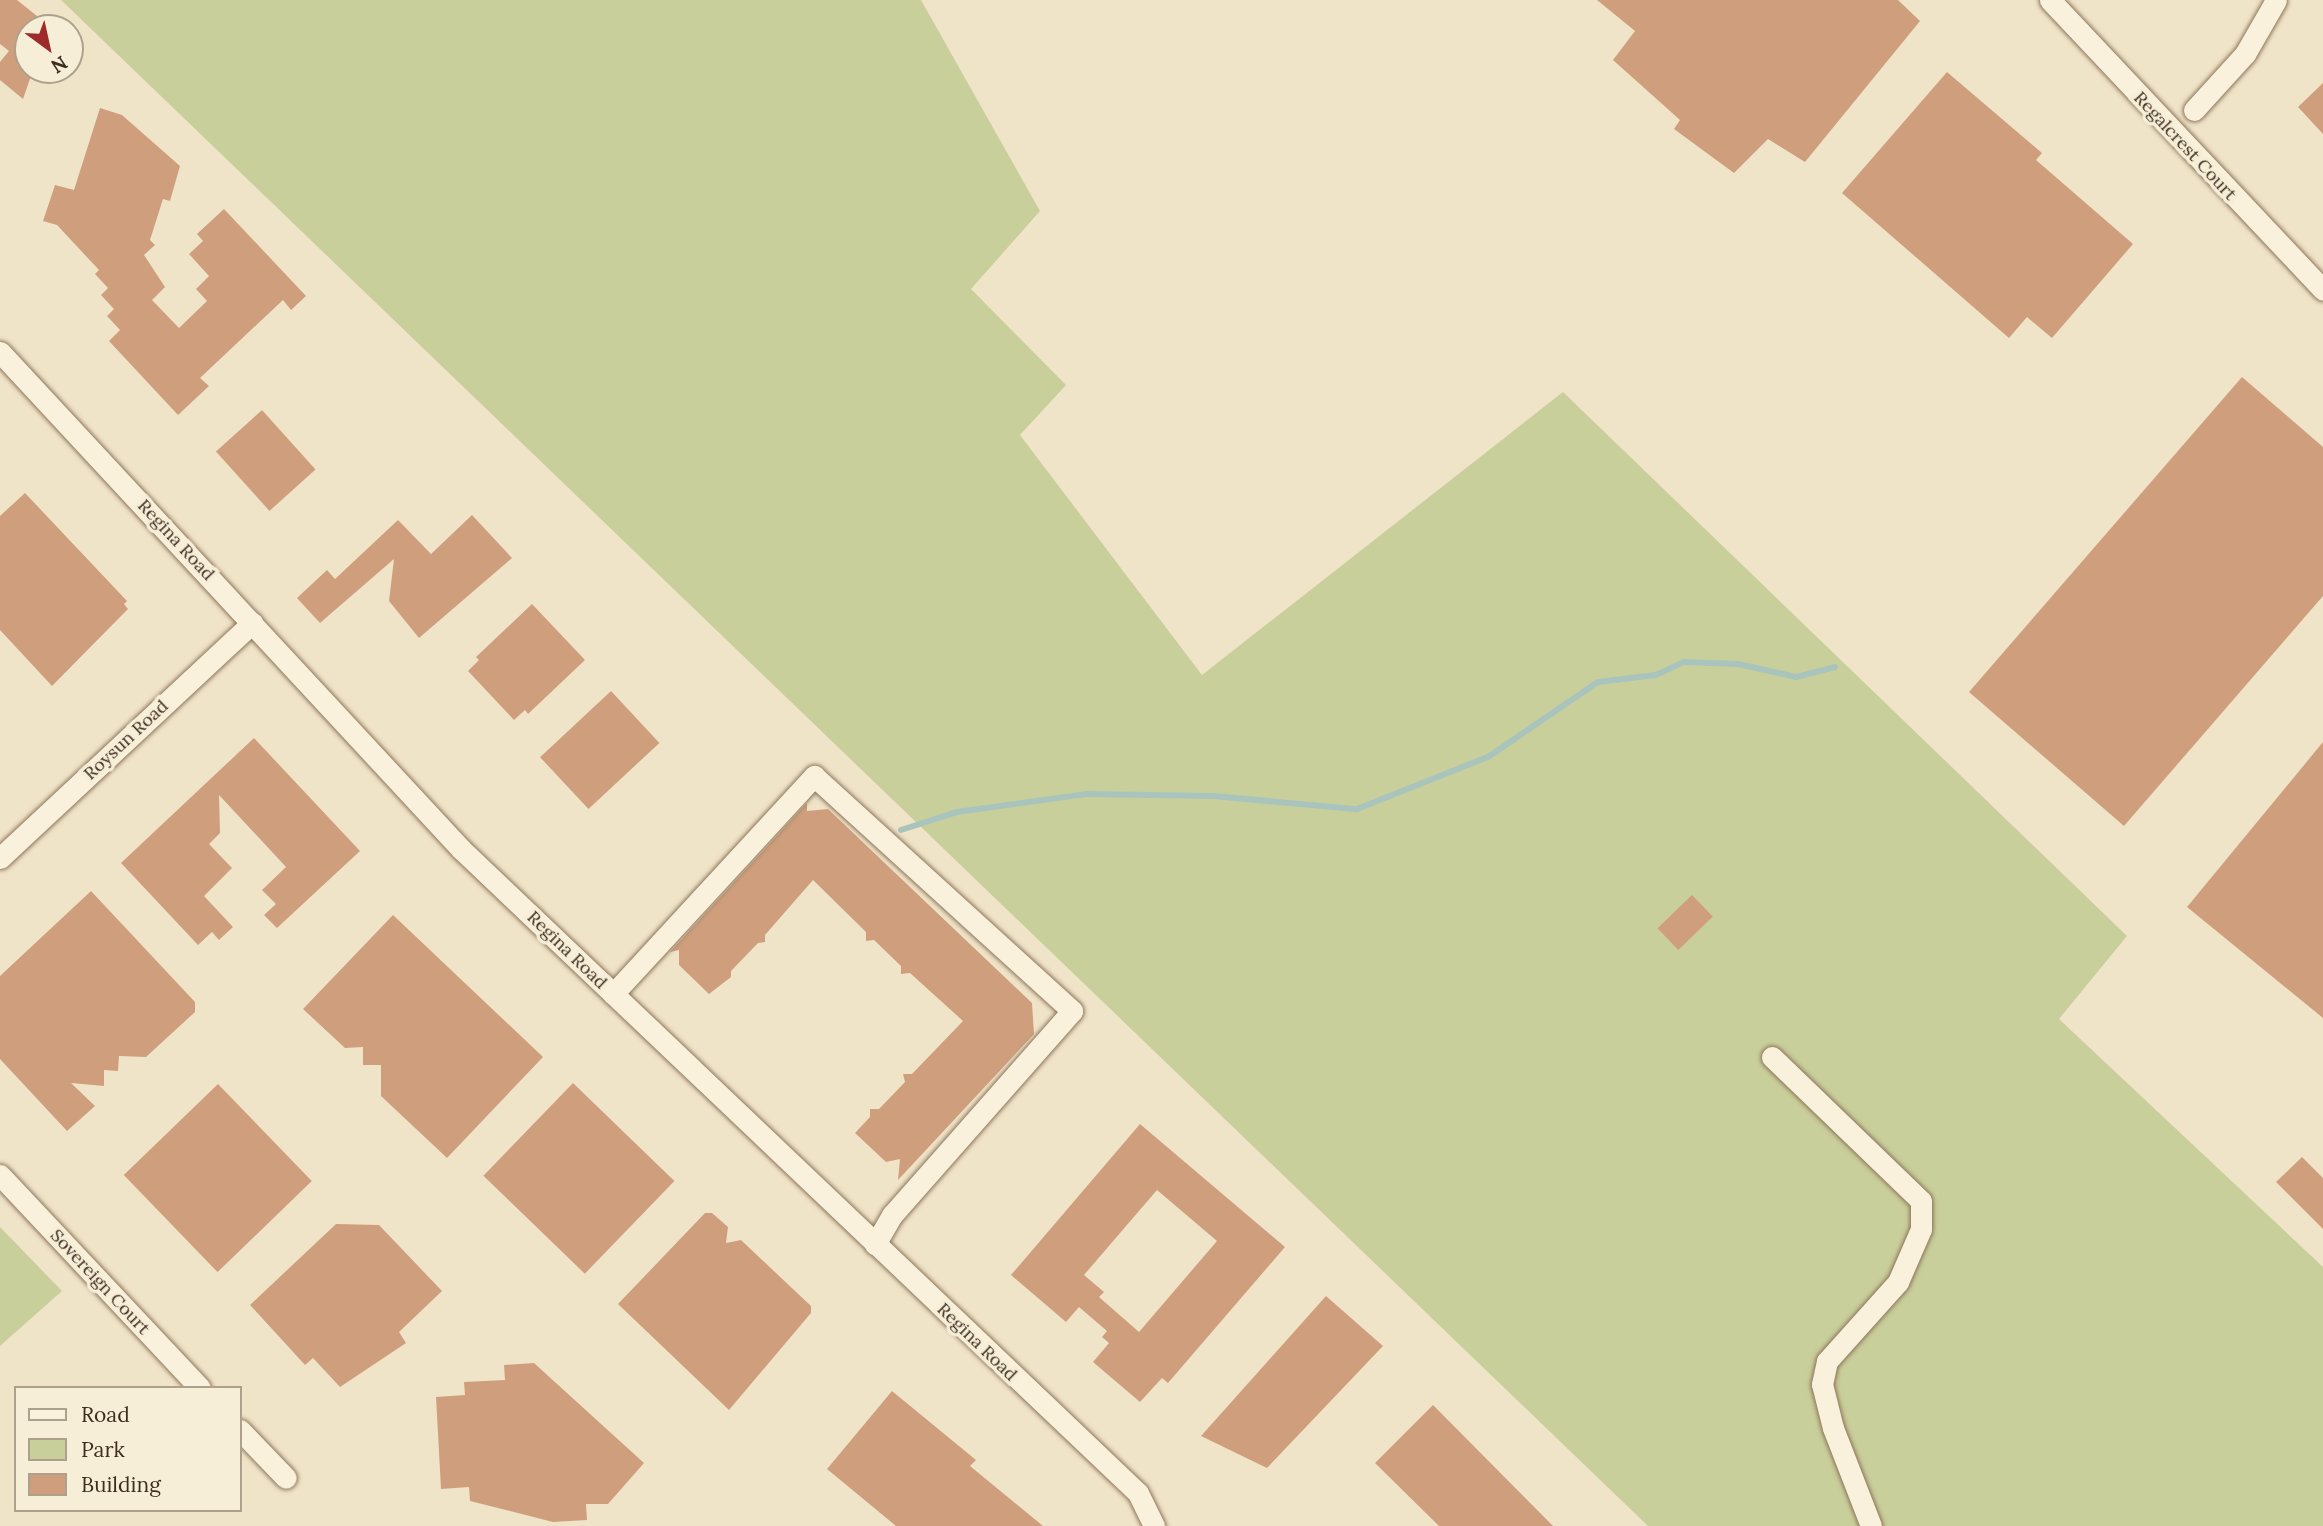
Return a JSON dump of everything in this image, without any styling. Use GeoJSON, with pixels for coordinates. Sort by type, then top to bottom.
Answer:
{"type":"FeatureCollection","features":[{"type":"Feature","properties":{"kind":"street","name":"Regalcrest Court"},"geometry":{"type":"LineString","coordinates":[[2050,0],[2323,290]]}},
{"type":"Feature","properties":{"kind":"street"},"geometry":{"type":"LineString","coordinates":[[2194,110],[2245,54],[2276,0]]}},
{"type":"Feature","properties":{"kind":"street","name":"Regina Road"},"geometry":{"type":"LineString","coordinates":[[0,352],[461,849],[1138,1493],[1154,1526]]}},
{"type":"Feature","properties":{"kind":"street","name":"Roysun Road"},"geometry":{"type":"LineString","coordinates":[[0,858],[252,623]]}},
{"type":"Feature","properties":{"kind":"street"},"geometry":{"type":"LineString","coordinates":[[613,994],[814,776],[1072,1011],[892,1215],[875,1245]]}},
{"type":"Feature","properties":{"kind":"street"},"geometry":{"type":"LineString","coordinates":[[1772,1057],[1921,1201],[1921,1229],[1898,1282],[1827,1361],[1822,1384],[1833,1428],[1871,1526]]}},
{"type":"Feature","properties":{"kind":"street","name":"Sovereign Court"},"geometry":{"type":"LineString","coordinates":[[0,1175],[198,1386]]}},
{"type":"Feature","properties":{"kind":"street"},"geometry":{"type":"LineString","coordinates":[[242,1432],[286,1478]]}},
{"type":"Feature","properties":{"kind":"green space"},"geometry":{"type":"Polygon","coordinates":[[[61,0],[921,0],[1040,211],[971,289],[1066,385],[1020,435],[1202,675],[1563,392],[2127,936],[2059,1019],[2323,1267],[2323,1526],[1648,1526],[84,22],[84,14],[76,14],[61,0]]]}},
{"type":"Feature","properties":{"kind":"green space"},"geometry":{"type":"Polygon","coordinates":[[[0,1227],[62,1291],[0,1346],[0,1227]]]}},
{"type":"Feature","properties":{"kind":"building"},"geometry":{"type":"Polygon","coordinates":[[[0,0],[17,0],[34,14],[14,14],[14,84],[28,84],[23,99],[0,80],[0,62],[9,51],[0,44],[0,0]]]}},
{"type":"Feature","properties":{"kind":"building"},"geometry":{"type":"Polygon","coordinates":[[[1597,0],[1898,0],[1920,21],[1805,162],[1768,139],[1734,173],[1674,129],[1680,120],[1613,60],[1635,31],[1597,0]]]}},
{"type":"Feature","properties":{"kind":"building"},"geometry":{"type":"Polygon","coordinates":[[[1947,72],[2042,153],[2036,160],[2133,244],[2052,338],[2027,317],[2009,338],[1842,193],[1947,72]]]}},
{"type":"Feature","properties":{"kind":"building"},"geometry":{"type":"Polygon","coordinates":[[[2323,83],[2323,134],[2298,107],[2323,83]]]}},
{"type":"Feature","properties":{"kind":"building"},"geometry":{"type":"Polygon","coordinates":[[[100,108],[122,115],[180,166],[170,201],[163,199],[150,240],[155,245],[144,255],[165,287],[152,300],[179,328],[207,301],[196,289],[209,276],[189,254],[203,241],[197,234],[224,209],[306,296],[291,310],[283,300],[200,378],[209,386],[178,415],[109,341],[120,330],[107,316],[114,309],[101,295],[108,288],[95,274],[99,270],[57,225],[43,221],[55,185],[74,190],[100,108]]]}},
{"type":"Feature","properties":{"kind":"building"},"geometry":{"type":"Polygon","coordinates":[[[2242,377],[2323,447],[2323,596],[2124,826],[1969,692],[2242,377]]]}},
{"type":"Feature","properties":{"kind":"building"},"geometry":{"type":"Polygon","coordinates":[[[262,410],[316,469],[269,511],[216,451],[262,410]]]}},
{"type":"Feature","properties":{"kind":"building"},"geometry":{"type":"Polygon","coordinates":[[[25,493],[127,601],[124,604],[128,609],[52,686],[0,630],[0,516],[25,493]]]}},
{"type":"Feature","properties":{"kind":"building"},"geometry":{"type":"Polygon","coordinates":[[[472,515],[512,558],[419,638],[389,601],[394,559],[320,623],[297,598],[327,570],[335,579],[398,520],[431,554],[472,515]]]}},
{"type":"Feature","properties":{"kind":"building"},"geometry":{"type":"Polygon","coordinates":[[[532,604],[585,660],[528,714],[525,710],[514,720],[468,671],[479,660],[476,657],[532,604]]]}},
{"type":"Feature","properties":{"kind":"building"},"geometry":{"type":"Polygon","coordinates":[[[611,691],[659,743],[588,809],[540,757],[611,691]]]}},
{"type":"Feature","properties":{"kind":"building"},"geometry":{"type":"Polygon","coordinates":[[[254,738],[360,851],[277,928],[264,915],[276,904],[262,890],[286,867],[219,795],[220,833],[209,844],[232,868],[204,896],[233,927],[219,940],[212,932],[198,945],[121,863],[254,738]]]}},
{"type":"Feature","properties":{"kind":"building"},"geometry":{"type":"Polygon","coordinates":[[[2323,742],[2323,1018],[2187,907],[2323,742]]]}},
{"type":"Feature","properties":{"kind":"building"},"geometry":{"type":"Polygon","coordinates":[[[807,803],[807,811],[828,809],[1032,1003],[1034,1034],[898,1180],[900,1159],[886,1162],[855,1133],[870,1117],[870,1109],[879,1109],[905,1082],[903,1074],[912,1074],[963,1021],[910,973],[901,974],[901,966],[874,940],[866,941],[866,932],[813,880],[765,935],[765,942],[758,943],[731,971],[731,977],[709,994],[679,965],[679,950],[670,952],[807,803]]]}},
{"type":"Feature","properties":{"kind":"building"},"geometry":{"type":"Polygon","coordinates":[[[91,891],[195,1002],[195,1012],[146,1057],[119,1056],[118,1071],[104,1070],[104,1086],[71,1083],[95,1106],[67,1131],[0,1059],[0,976],[91,891]]]}},
{"type":"Feature","properties":{"kind":"building"},"geometry":{"type":"Polygon","coordinates":[[[1692,895],[1713,917],[1678,950],[1657,928],[1692,895]]]}},
{"type":"Feature","properties":{"kind":"building"},"geometry":{"type":"Polygon","coordinates":[[[393,915],[543,1057],[447,1158],[381,1096],[381,1065],[363,1065],[363,1047],[345,1048],[303,1009],[393,915]]]}},
{"type":"Feature","properties":{"kind":"building"},"geometry":{"type":"Polygon","coordinates":[[[573,1083],[674,1181],[585,1274],[483,1176],[573,1083]]]}},
{"type":"Feature","properties":{"kind":"building"},"geometry":{"type":"Polygon","coordinates":[[[218,1084],[312,1181],[218,1272],[124,1175],[218,1084]]]}},
{"type":"Feature","properties":{"kind":"building"},"geometry":{"type":"Polygon","coordinates":[[[1140,1124],[1285,1247],[1168,1383],[1162,1378],[1140,1402],[1093,1362],[1109,1343],[1102,1337],[1107,1331],[1079,1307],[1066,1322],[1011,1275],[1140,1124]],[[1157,1190],[1084,1275],[1104,1292],[1099,1297],[1139,1332],[1217,1241],[1157,1190]]]}},
{"type":"Feature","properties":{"kind":"building"},"geometry":{"type":"Polygon","coordinates":[[[2302,1157],[2323,1178],[2323,1229],[2276,1182],[2302,1157]]]}},
{"type":"Feature","properties":{"kind":"building"},"geometry":{"type":"Polygon","coordinates":[[[705,1213],[712,1213],[728,1227],[726,1243],[741,1240],[811,1306],[811,1313],[729,1410],[618,1304],[705,1213]]]}},
{"type":"Feature","properties":{"kind":"building"},"geometry":{"type":"Polygon","coordinates":[[[336,1224],[379,1225],[442,1291],[399,1332],[406,1343],[340,1387],[313,1358],[305,1365],[250,1305],[336,1224]]]}},
{"type":"Feature","properties":{"kind":"building"},"geometry":{"type":"Polygon","coordinates":[[[1326,1296],[1383,1346],[1267,1468],[1201,1436],[1326,1296]]]}},
{"type":"Feature","properties":{"kind":"building"},"geometry":{"type":"Polygon","coordinates":[[[534,1363],[644,1463],[608,1504],[586,1504],[587,1520],[553,1522],[470,1501],[469,1487],[441,1489],[436,1397],[465,1395],[464,1382],[505,1380],[504,1365],[534,1363]]]}},
{"type":"Feature","properties":{"kind":"building"},"geometry":{"type":"Polygon","coordinates":[[[892,1391],[976,1460],[970,1466],[1043,1526],[896,1526],[827,1469],[892,1391]]]}},
{"type":"Feature","properties":{"kind":"building"},"geometry":{"type":"Polygon","coordinates":[[[1433,1405],[1553,1526],[1439,1526],[1375,1463],[1433,1405]]]}},
{"type":"Feature","properties":{"kind":"waterway"},"geometry":{"type":"LineString","coordinates":[[901,830],[957,812],[1086,794],[1213,796],[1357,809],[1488,757],[1598,682],[1656,675],[1684,662],[1738,664],[1796,677],[1835,667]]}}]}
